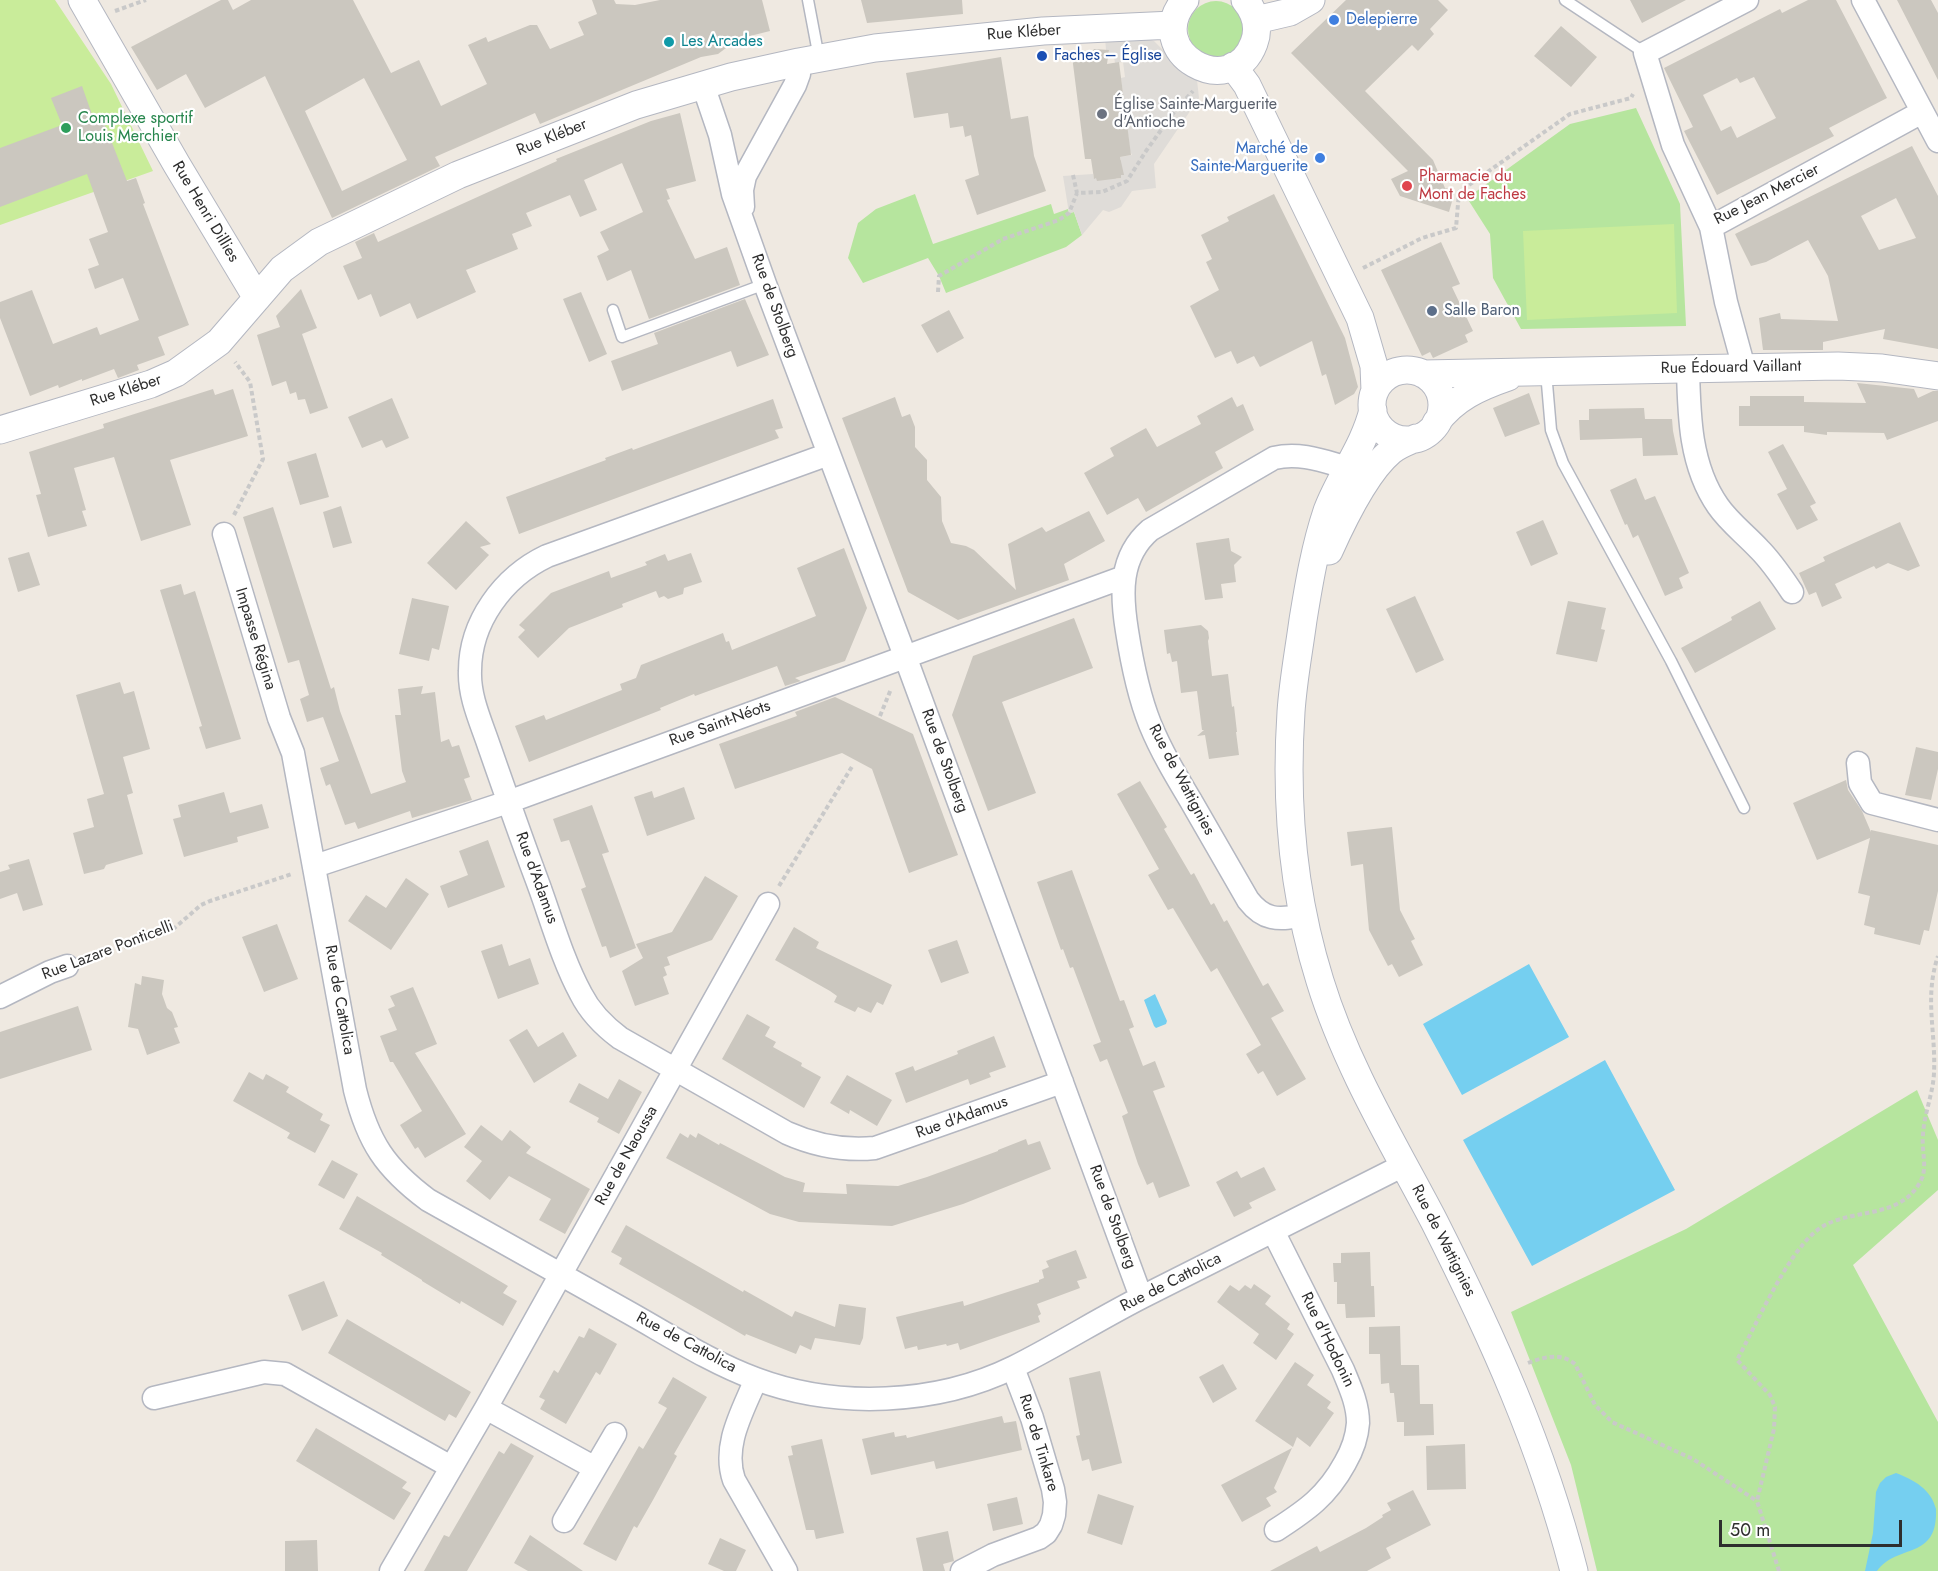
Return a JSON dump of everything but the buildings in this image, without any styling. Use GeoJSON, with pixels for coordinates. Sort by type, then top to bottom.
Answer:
{"type":"FeatureCollection","features":[{"type":"Feature","properties":{"kind":"street","name":"Rue Henri Dillies"},"geometry":{"type":"LineString","coordinates":[[82,0],[177,165],[258,298]]}},
{"type":"Feature","properties":{"kind":"street"},"geometry":{"type":"LineString","coordinates":[[1185,0],[1177,11],[1173,25],[1176,45],[1188,61],[1207,70],[1220,70],[1233,66],[1244,58],[1252,47],[1256,34],[1250,10],[1290,12],[1311,0]]}},
{"type":"Feature","properties":{"kind":"street"},"geometry":{"type":"LineString","coordinates":[[1645,53],[1747,0]]}},
{"type":"Feature","properties":{"kind":"street"},"geometry":{"type":"LineString","coordinates":[[1863,0],[1938,141]]}},
{"type":"Feature","properties":{"kind":"street","name":"Rue Kléber"},"geometry":{"type":"LineString","coordinates":[[0,430],[151,384],[176,374],[219,342],[282,269],[341,230],[458,175],[636,105],[703,85],[809,60],[875,48],[1043,31],[1173,25]]}},
{"type":"Feature","properties":{"kind":"street","name":"Rue Jean Mercier"},"geometry":{"type":"LineString","coordinates":[[1645,53],[1673,144],[1711,227],[1922,112]]}},
{"type":"Feature","properties":{"kind":"street","name":"Rue de Stolberg"},"geometry":{"type":"LineString","coordinates":[[745,226],[742,190],[745,176],[799,74],[809,60]]}},
{"type":"Feature","properties":{"kind":"street"},"geometry":{"type":"LineString","coordinates":[[1233,66],[1247,85],[1360,318],[1374,366],[1374,401],[1377,422],[1385,432],[1403,439],[1426,431],[1441,412],[1441,399],[1433,382],[1388,353],[1360,318]]}},
{"type":"Feature","properties":{"kind":"street","name":"Rue de Stolberg"},"geometry":{"type":"LineString","coordinates":[[703,85],[720,135],[733,194],[765,284],[905,656],[1141,1298]]}},
{"type":"Feature","properties":{"kind":"street"},"geometry":{"type":"LineString","coordinates":[[1711,227],[1726,302],[1744,368]]}},
{"type":"Feature","properties":{"kind":"street","name":"Rue Édouard Vaillant"},"geometry":{"type":"LineString","coordinates":[[1417,372],[1439,375],[1487,371],[1535,373],[1862,366],[1938,376]]}},
{"type":"Feature","properties":{"kind":"street"},"geometry":{"type":"LineString","coordinates":[[1688,369],[1692,439],[1696,460],[1710,494],[1730,520],[1773,563],[1792,592]]}},
{"type":"Feature","properties":{"kind":"street"},"geometry":{"type":"LineString","coordinates":[[1374,401],[1382,381],[1392,373],[1417,372]]}},
{"type":"Feature","properties":{"kind":"street","name":"Rue Édouard Vaillant"},"geometry":{"type":"LineString","coordinates":[[1426,431],[1447,409],[1466,395],[1496,381],[1535,373]]}},
{"type":"Feature","properties":{"kind":"street","name":"Rue de Wattignies"},"geometry":{"type":"LineString","coordinates":[[1374,401],[1365,436],[1334,495],[1320,533],[1311,570],[1291,710],[1289,777],[1292,837],[1304,916],[1320,982],[1340,1036],[1488,1329],[1509,1376],[1548,1482],[1574,1571]]}},
{"type":"Feature","properties":{"kind":"street","name":"Rue de Wattignies"},"geometry":{"type":"LineString","coordinates":[[1303,622],[1331,547],[1363,487],[1380,462],[1390,452],[1426,431]]}},
{"type":"Feature","properties":{"kind":"street","name":"Rue d'Adamus"},"geometry":{"type":"LineString","coordinates":[[829,454],[547,556],[524,569],[500,591],[482,619],[476,635],[470,669],[474,701],[508,802],[581,995],[590,1009],[608,1029],[787,1133],[815,1144],[846,1149],[875,1148],[1062,1082]]}},
{"type":"Feature","properties":{"kind":"street","name":"Rue de Wattignies"},"geometry":{"type":"LineString","coordinates":[[1304,916],[1275,918],[1255,910],[1160,747],[1142,702],[1131,659],[1123,609],[1124,577],[1128,558],[1150,530],[1274,458],[1285,455],[1306,456],[1348,468]]}},
{"type":"Feature","properties":{"kind":"street","name":"Impasse Régina"},"geometry":{"type":"LineString","coordinates":[[224,534],[279,718],[290,743]]}},
{"type":"Feature","properties":{"kind":"street","name":"Rue Saint-Néots"},"geometry":{"type":"LineString","coordinates":[[315,866],[508,802],[1124,577]]}},
{"type":"Feature","properties":{"kind":"street","name":"Rue de Cattolica"},"geometry":{"type":"LineString","coordinates":[[290,743],[360,1110],[376,1145],[401,1180],[428,1200],[702,1353],[756,1379],[813,1395],[855,1399],[905,1397],[960,1386],[1013,1368],[1141,1298],[1404,1165]]}},
{"type":"Feature","properties":{"kind":"street"},"geometry":{"type":"LineString","coordinates":[[1858,763],[1860,783],[1872,803],[1938,820]]}},
{"type":"Feature","properties":{"kind":"street","name":"Rue de Naoussa"},"geometry":{"type":"LineString","coordinates":[[391,1571],[486,1408],[768,904]]}},
{"type":"Feature","properties":{"kind":"street","name":"Rue Lazare Ponticelli"},"geometry":{"type":"LineString","coordinates":[[0,997],[67,966]]}},
{"type":"Feature","properties":{"kind":"street","name":"Rue d'Hodonin"},"geometry":{"type":"LineString","coordinates":[[1273,1231],[1343,1370],[1353,1394],[1358,1424],[1355,1441],[1334,1483],[1306,1509],[1276,1530]]}},
{"type":"Feature","properties":{"kind":"street","name":"Rue de Tinkare"},"geometry":{"type":"LineString","coordinates":[[962,1571],[993,1555],[1039,1538],[1046,1533],[1054,1515],[1053,1489],[1032,1418],[1013,1368]]}},
{"type":"Feature","properties":{"kind":"street"},"geometry":{"type":"LineString","coordinates":[[154,1398],[264,1371],[285,1374],[452,1467]]}},
{"type":"Feature","properties":{"kind":"street"},"geometry":{"type":"LineString","coordinates":[[756,1379],[729,1449],[731,1471],[786,1571]]}},
{"type":"Feature","properties":{"kind":"street"},"geometry":{"type":"LineString","coordinates":[[486,1408],[595,1468]]}},
{"type":"Feature","properties":{"kind":"street"},"geometry":{"type":"LineString","coordinates":[[564,1521],[615,1434]]}},
{"type":"Feature","properties":{"kind":"lane"},"geometry":{"type":"LineString","coordinates":[[808,0],[809,60]]}},
{"type":"Feature","properties":{"kind":"lane"},"geometry":{"type":"LineString","coordinates":[[1565,0],[1645,53]]}},
{"type":"Feature","properties":{"kind":"lane"},"geometry":{"type":"LineString","coordinates":[[613,310],[622,337],[765,284]]}},
{"type":"Feature","properties":{"kind":"lane"},"geometry":{"type":"LineString","coordinates":[[1535,373],[1563,463],[1671,661],[1744,808]]}},
{"type":"Feature","properties":{"kind":"path"},"geometry":{"type":"LineString","coordinates":[[1342,282],[1380,258],[1422,238],[1456,228],[1459,192],[1570,114],[1631,98],[1645,53]]}},
{"type":"Feature","properties":{"kind":"path"},"geometry":{"type":"LineString","coordinates":[[1077,193],[1102,192],[1127,181],[1174,112],[1190,92],[1199,89]]}},
{"type":"Feature","properties":{"kind":"path"},"geometry":{"type":"LineString","coordinates":[[938,292],[939,276],[1003,239],[1059,220],[1069,213],[1077,193],[1073,175]]}},
{"type":"Feature","properties":{"kind":"path"},"geometry":{"type":"LineString","coordinates":[[219,342],[250,382],[263,459],[224,534]]}},
{"type":"Feature","properties":{"kind":"path"},"geometry":{"type":"LineString","coordinates":[[768,904],[853,765]]}},
{"type":"Feature","properties":{"kind":"path","name":"Rue Lazare Ponticelli"},"geometry":{"type":"LineString","coordinates":[[67,966],[171,931],[201,905],[210,901],[315,866]]}},
{"type":"Feature","properties":{"kind":"path"},"geometry":{"type":"LineString","coordinates":[[1779,1571],[1757,1501],[1774,1429],[1775,1407],[1770,1395],[1737,1360],[1793,1259],[1814,1232],[1833,1221],[1896,1206],[1913,1193],[1920,1184],[1925,1167],[1923,1131],[1933,1083],[1934,1035],[1929,999],[1938,956]]}},
{"type":"Feature","properties":{"kind":"path"},"geometry":{"type":"LineString","coordinates":[[1524,1364],[1545,1356],[1569,1359],[1575,1364],[1595,1405],[1612,1422],[1693,1459],[1757,1501]]}},
{"type":"Feature","properties":{"kind":"green space","name":"Complexe sportif Louis Merchier"},"geometry":{"type":"Polygon","coordinates":[[[0,0],[55,0],[111,84],[153,171],[0,225],[0,0]]]}},
{"type":"Feature","properties":{"kind":"green space"},"geometry":{"type":"Polygon","coordinates":[[[1216,1],[1227,3],[1236,9],[1242,18],[1244,29],[1242,40],[1236,49],[1227,55],[1216,57],[1205,55],[1196,49],[1190,40],[1188,29],[1190,18],[1196,9],[1205,3],[1216,1]]]}},
{"type":"Feature","properties":{"kind":"green space"},"geometry":{"type":"Polygon","coordinates":[[[1636,108],[1680,204],[1686,326],[1521,329],[1493,278],[1490,234],[1467,198],[1570,124],[1636,108]]]}},
{"type":"Feature","properties":{"kind":"green space"},"geometry":{"type":"Polygon","coordinates":[[[915,194],[933,244],[1051,204],[1054,214],[1068,209],[1069,213],[1074,212],[1082,235],[1066,247],[946,293],[928,258],[863,283],[848,258],[858,223],[876,209],[915,194]]]}},
{"type":"Feature","properties":{"kind":"green space"},"geometry":{"type":"Polygon","coordinates":[[[1674,224],[1677,313],[1527,320],[1523,231],[1674,224]]]}},
{"type":"Feature","properties":{"kind":"green space"},"geometry":{"type":"Polygon","coordinates":[[[1917,1090],[1938,1140],[1938,1190],[1853,1265],[1938,1422],[1938,1571],[1597,1571],[1571,1465],[1511,1312],[1686,1229],[1917,1090]]]}},
{"type":"Feature","properties":{"kind":"shaded area"},"geometry":{"type":"Polygon","coordinates":[[[1134,36],[1154,41],[1180,71],[1197,80],[1199,98],[1154,164],[1156,188],[1132,191],[1121,207],[1109,212],[1103,210],[1082,235],[1074,212],[1069,213],[1063,176],[1093,174],[1094,178],[1115,176],[1116,179],[1123,175],[1118,160],[1121,160],[1120,157],[1132,155],[1121,78],[1125,77],[1123,62],[1115,63],[1114,57],[1106,50],[1105,37],[1134,36]]]}},
{"type":"Feature","properties":{"kind":"water"},"geometry":{"type":"Polygon","coordinates":[[[1529,964],[1569,1037],[1462,1095],[1423,1024],[1529,964]]]}},
{"type":"Feature","properties":{"kind":"water"},"geometry":{"type":"Polygon","coordinates":[[[1155,994],[1167,1021],[1166,1024],[1156,1028],[1144,1000],[1155,994]]]}},
{"type":"Feature","properties":{"kind":"water"},"geometry":{"type":"Polygon","coordinates":[[[1605,1060],[1675,1190],[1532,1266],[1463,1140],[1605,1060]]]}},
{"type":"Feature","properties":{"kind":"water"},"geometry":{"type":"Polygon","coordinates":[[[1896,1473],[1915,1482],[1930,1496],[1936,1509],[1935,1525],[1930,1537],[1923,1544],[1885,1562],[1877,1571],[1865,1571],[1873,1533],[1876,1492],[1886,1477],[1896,1473]]]}},
{"type":"Feature","properties":{"kind":"place","name":"Delepierre"},"geometry":{"type":"Point","coordinates":[1334,20]}},
{"type":"Feature","properties":{"kind":"place","name":"Les Arcades"},"geometry":{"type":"Point","coordinates":[669,42]}},
{"type":"Feature","properties":{"kind":"place","name":"Faches – Église"},"geometry":{"type":"Point","coordinates":[1042,56]}},
{"type":"Feature","properties":{"kind":"place","name":"Église Sainte-Marguerite d'Antioche"},"geometry":{"type":"Point","coordinates":[1102,114]}},
{"type":"Feature","properties":{"kind":"place","name":"Complexe sportif Louis Merchier"},"geometry":{"type":"Point","coordinates":[66,128]}},
{"type":"Feature","properties":{"kind":"place","name":"Marché de Sainte-Marguerite"},"geometry":{"type":"Point","coordinates":[1320,158]}},
{"type":"Feature","properties":{"kind":"place","name":"Pharmacie du Mont de Faches"},"geometry":{"type":"Point","coordinates":[1407,186]}},
{"type":"Feature","properties":{"kind":"place","name":"Salle Baron"},"geometry":{"type":"Point","coordinates":[1432,311]}}]}
